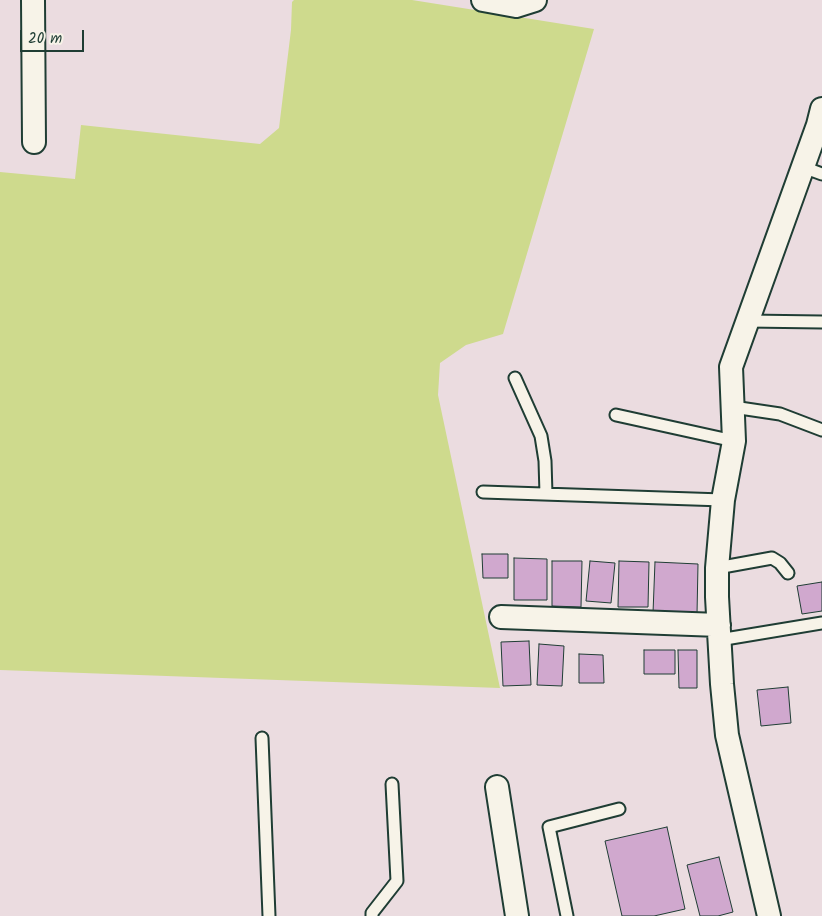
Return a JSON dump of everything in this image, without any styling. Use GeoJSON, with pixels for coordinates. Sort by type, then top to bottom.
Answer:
{"type":"FeatureCollection","features":[{"type":"Feature","properties":{"kind":"street"},"geometry":{"type":"LineString","coordinates":[[33,0],[34,142]]}},
{"type":"Feature","properties":{"kind":"street"},"geometry":{"type":"LineString","coordinates":[[484,0],[516,6],[535,0]]}},
{"type":"Feature","properties":{"kind":"street"},"geometry":{"type":"LineString","coordinates":[[769,916],[727,736],[719,633],[717,568],[723,500],[734,442],[732,367],[747,321],[813,170],[818,125],[822,109]]}},
{"type":"Feature","properties":{"kind":"street"},"geometry":{"type":"LineString","coordinates":[[501,617],[719,633]]}},
{"type":"Feature","properties":{"kind":"street"},"geometry":{"type":"LineString","coordinates":[[497,787],[517,916]]}},
{"type":"Feature","properties":{"kind":"lane"},"geometry":{"type":"LineString","coordinates":[[747,321],[822,322]]}},
{"type":"Feature","properties":{"kind":"lane"},"geometry":{"type":"LineString","coordinates":[[515,378],[541,436],[545,461],[546,494]]}},
{"type":"Feature","properties":{"kind":"lane"},"geometry":{"type":"LineString","coordinates":[[732,407],[780,414],[822,430]]}},
{"type":"Feature","properties":{"kind":"lane"},"geometry":{"type":"LineString","coordinates":[[616,415],[734,442]]}},
{"type":"Feature","properties":{"kind":"lane"},"geometry":{"type":"LineString","coordinates":[[483,492],[723,500]]}},
{"type":"Feature","properties":{"kind":"lane"},"geometry":{"type":"LineString","coordinates":[[717,568],[772,558],[780,563],[788,573]]}},
{"type":"Feature","properties":{"kind":"lane"},"geometry":{"type":"LineString","coordinates":[[719,633],[822,623]]}},
{"type":"Feature","properties":{"kind":"lane"},"geometry":{"type":"LineString","coordinates":[[262,738],[269,916]]}},
{"type":"Feature","properties":{"kind":"lane"},"geometry":{"type":"LineString","coordinates":[[372,916],[372,913],[397,881],[392,784]]}},
{"type":"Feature","properties":{"kind":"lane"},"geometry":{"type":"LineString","coordinates":[[567,916],[549,827],[619,808]]}},
{"type":"Feature","properties":{"kind":"green space"},"geometry":{"type":"Polygon","coordinates":[[[294,0],[412,0],[594,29],[503,334],[466,345],[440,363],[438,395],[500,688],[0,670],[0,172],[75,179],[81,125],[260,144],[279,128],[291,30],[292,2],[294,0]]]}},
{"type":"Feature","properties":{"kind":"building"},"geometry":{"type":"Polygon","coordinates":[[[482,554],[508,554],[508,578],[483,578],[482,554]]]}},
{"type":"Feature","properties":{"kind":"building"},"geometry":{"type":"Polygon","coordinates":[[[514,558],[547,559],[547,600],[514,600],[514,558]]]}},
{"type":"Feature","properties":{"kind":"building"},"geometry":{"type":"Polygon","coordinates":[[[552,561],[582,561],[581,607],[552,606],[552,561]]]}},
{"type":"Feature","properties":{"kind":"building"},"geometry":{"type":"Polygon","coordinates":[[[590,561],[615,563],[611,603],[586,601],[590,561]]]}},
{"type":"Feature","properties":{"kind":"building"},"geometry":{"type":"Polygon","coordinates":[[[619,561],[649,562],[648,607],[618,607],[619,561]]]}},
{"type":"Feature","properties":{"kind":"building"},"geometry":{"type":"Polygon","coordinates":[[[655,562],[698,564],[697,614],[653,613],[655,562]]]}},
{"type":"Feature","properties":{"kind":"building"},"geometry":{"type":"Polygon","coordinates":[[[822,582],[822,611],[802,614],[797,586],[822,582]]]}},
{"type":"Feature","properties":{"kind":"building"},"geometry":{"type":"Polygon","coordinates":[[[529,641],[531,685],[503,686],[501,642],[529,641]]]}},
{"type":"Feature","properties":{"kind":"building"},"geometry":{"type":"Polygon","coordinates":[[[539,644],[564,646],[562,686],[537,685],[539,644]]]}},
{"type":"Feature","properties":{"kind":"building"},"geometry":{"type":"Polygon","coordinates":[[[644,650],[675,650],[675,674],[644,674],[644,650]]]}},
{"type":"Feature","properties":{"kind":"building"},"geometry":{"type":"Polygon","coordinates":[[[678,650],[697,650],[697,688],[679,688],[678,650]]]}},
{"type":"Feature","properties":{"kind":"building"},"geometry":{"type":"Polygon","coordinates":[[[579,654],[603,655],[604,683],[579,683],[579,654]]]}},
{"type":"Feature","properties":{"kind":"building"},"geometry":{"type":"Polygon","coordinates":[[[788,687],[791,723],[761,726],[757,690],[788,687]]]}},
{"type":"Feature","properties":{"kind":"building"},"geometry":{"type":"Polygon","coordinates":[[[667,827],[685,909],[654,916],[622,916],[605,841],[667,827]]]}},
{"type":"Feature","properties":{"kind":"building"},"geometry":{"type":"Polygon","coordinates":[[[719,857],[733,912],[718,916],[700,916],[687,865],[719,857]]]}}]}
